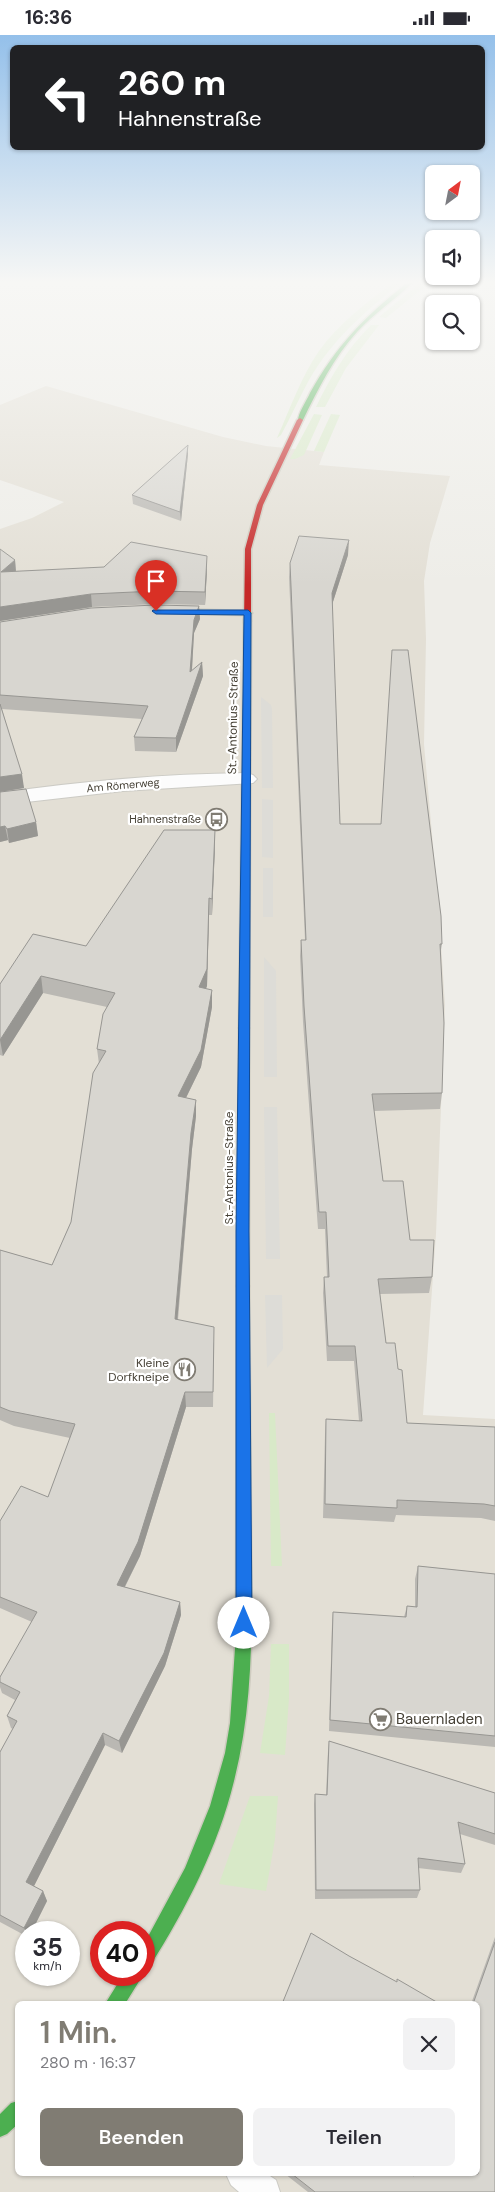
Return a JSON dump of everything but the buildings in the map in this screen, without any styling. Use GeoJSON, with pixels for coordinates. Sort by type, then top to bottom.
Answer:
{"type":"FeatureCollection","features":[{"type":"Feature","properties":{"kind":"street","name":"St.-Antonius-Straße"},"geometry":{"type":"LineString","coordinates":[[155,1941],[182,1896],[206,1842],[226,1781],[242,1679],[244,1641],[243,1231],[248,549],[260,505],[317,384]]}},
{"type":"Feature","properties":{"kind":"street"},"geometry":{"type":"LineString","coordinates":[[146,612],[248,613]]}},
{"type":"Feature","properties":{"kind":"street","name":"Am Römerweg"},"geometry":{"type":"LineString","coordinates":[[0,799],[65,789],[126,784],[179,780],[246,779]]}},
{"type":"Feature","properties":{"kind":"street"},"geometry":{"type":"LineString","coordinates":[[116,2001],[126,1986]]}},
{"type":"Feature","properties":{"kind":"street"},"geometry":{"type":"LineString","coordinates":[[0,2127],[15,2114]]}},
{"type":"Feature","properties":{"kind":"lane"},"geometry":{"type":"LineString","coordinates":[[244,2176],[264,2192]]}},
{"type":"Feature","properties":{"kind":"shaded area"},"geometry":{"type":"Polygon","coordinates":[[[46,386],[223,437],[266,446],[324,452],[319,465],[450,476],[430,543],[424,581],[426,639],[424,744],[445,1005],[436,1234],[423,1415],[495,1419],[495,2192],[0,2192],[0,529],[32,518],[64,502],[0,480],[0,405],[46,386]]]}},
{"type":"Feature","properties":{"kind":"shaded area"},"geometry":{"type":"Polygon","coordinates":[[[261,697],[271,705],[272,709],[273,788],[262,788],[261,697]]]}},
{"type":"Feature","properties":{"kind":"shaded area"},"geometry":{"type":"Polygon","coordinates":[[[262,799],[273,800],[273,858],[262,857],[262,799]]]}},
{"type":"Feature","properties":{"kind":"shaded area"},"geometry":{"type":"Polygon","coordinates":[[[263,868],[273,868],[273,917],[263,917],[263,868]]]}},
{"type":"Feature","properties":{"kind":"shaded area"},"geometry":{"type":"Polygon","coordinates":[[[264,957],[276,971],[277,1077],[264,1077],[264,957]]]}},
{"type":"Feature","properties":{"kind":"shaded area"},"geometry":{"type":"Polygon","coordinates":[[[264,1107],[277,1107],[280,1259],[266,1259],[264,1107]]]}},
{"type":"Feature","properties":{"kind":"shaded area"},"geometry":{"type":"Polygon","coordinates":[[[265,1295],[282,1295],[283,1349],[267,1368],[265,1295]]]}},
{"type":"Feature","properties":{"kind":"green space"},"geometry":{"type":"Polygon","coordinates":[[[300,384],[307,384],[281,435],[277,438],[300,384]]]}},
{"type":"Feature","properties":{"kind":"green space"},"geometry":{"type":"Polygon","coordinates":[[[328,384],[338,384],[325,407],[316,407],[328,384]]]}},
{"type":"Feature","properties":{"kind":"green space"},"geometry":{"type":"Polygon","coordinates":[[[314,414],[322,415],[304,455],[290,459],[314,414]]]}},
{"type":"Feature","properties":{"kind":"green space"},"geometry":{"type":"Polygon","coordinates":[[[331,414],[340,415],[324,452],[314,451],[331,414]]]}},
{"type":"Feature","properties":{"kind":"green space"},"geometry":{"type":"Polygon","coordinates":[[[269,1413],[275,1413],[282,1566],[271,1566],[269,1413]]]}},
{"type":"Feature","properties":{"kind":"green space"},"geometry":{"type":"Polygon","coordinates":[[[271,1644],[289,1644],[289,1698],[285,1755],[260,1753],[269,1696],[271,1644]]]}},
{"type":"Feature","properties":{"kind":"green space"},"geometry":{"type":"Polygon","coordinates":[[[250,1796],[278,1796],[275,1839],[266,1891],[219,1884],[250,1796]]]}},
{"type":"Feature","properties":{"kind":"traffic: fast"},"geometry":{"type":"LineString","coordinates":[[300,420],[319,384]]}},
{"type":"Feature","properties":{"kind":"traffic: fast"},"geometry":{"type":"LineString","coordinates":[[162,611],[248,613]]}},
{"type":"Feature","properties":{"kind":"traffic: fast"},"geometry":{"type":"LineString","coordinates":[[244,1028],[247,621]]}},
{"type":"Feature","properties":{"kind":"traffic: fast"},"geometry":{"type":"LineString","coordinates":[[155,1942],[181,1896],[211,1829],[226,1782],[238,1723],[244,1633],[243,1286]]}},
{"type":"Feature","properties":{"kind":"traffic: fast"},"geometry":{"type":"LineString","coordinates":[[116,2001],[126,1986]]}},
{"type":"Feature","properties":{"kind":"traffic: fast"},"geometry":{"type":"LineString","coordinates":[[0,2127],[15,2113]]}},
{"type":"Feature","properties":{"kind":"traffic: slow"},"geometry":{"type":"LineString","coordinates":[[243,1286],[244,1028]]}},
{"type":"Feature","properties":{"kind":"traffic: jam"},"geometry":{"type":"LineString","coordinates":[[247,621],[248,549],[260,505],[300,420]]}},
{"type":"Feature","properties":{"kind":"place","name":"Hahnenstraße"},"geometry":{"type":"Point","coordinates":[217,819]}},
{"type":"Feature","properties":{"kind":"place","name":"Kleine Dorfkneipe"},"geometry":{"type":"Point","coordinates":[185,1370]}},
{"type":"Feature","properties":{"kind":"place","name":"Bauernladen"},"geometry":{"type":"Point","coordinates":[380,1719]}},
{"type":"Feature","properties":{"kind":"route"},"geometry":{"type":"LineString","coordinates":[[156,611],[248,613],[243,1231],[244,1623]]}}]}
